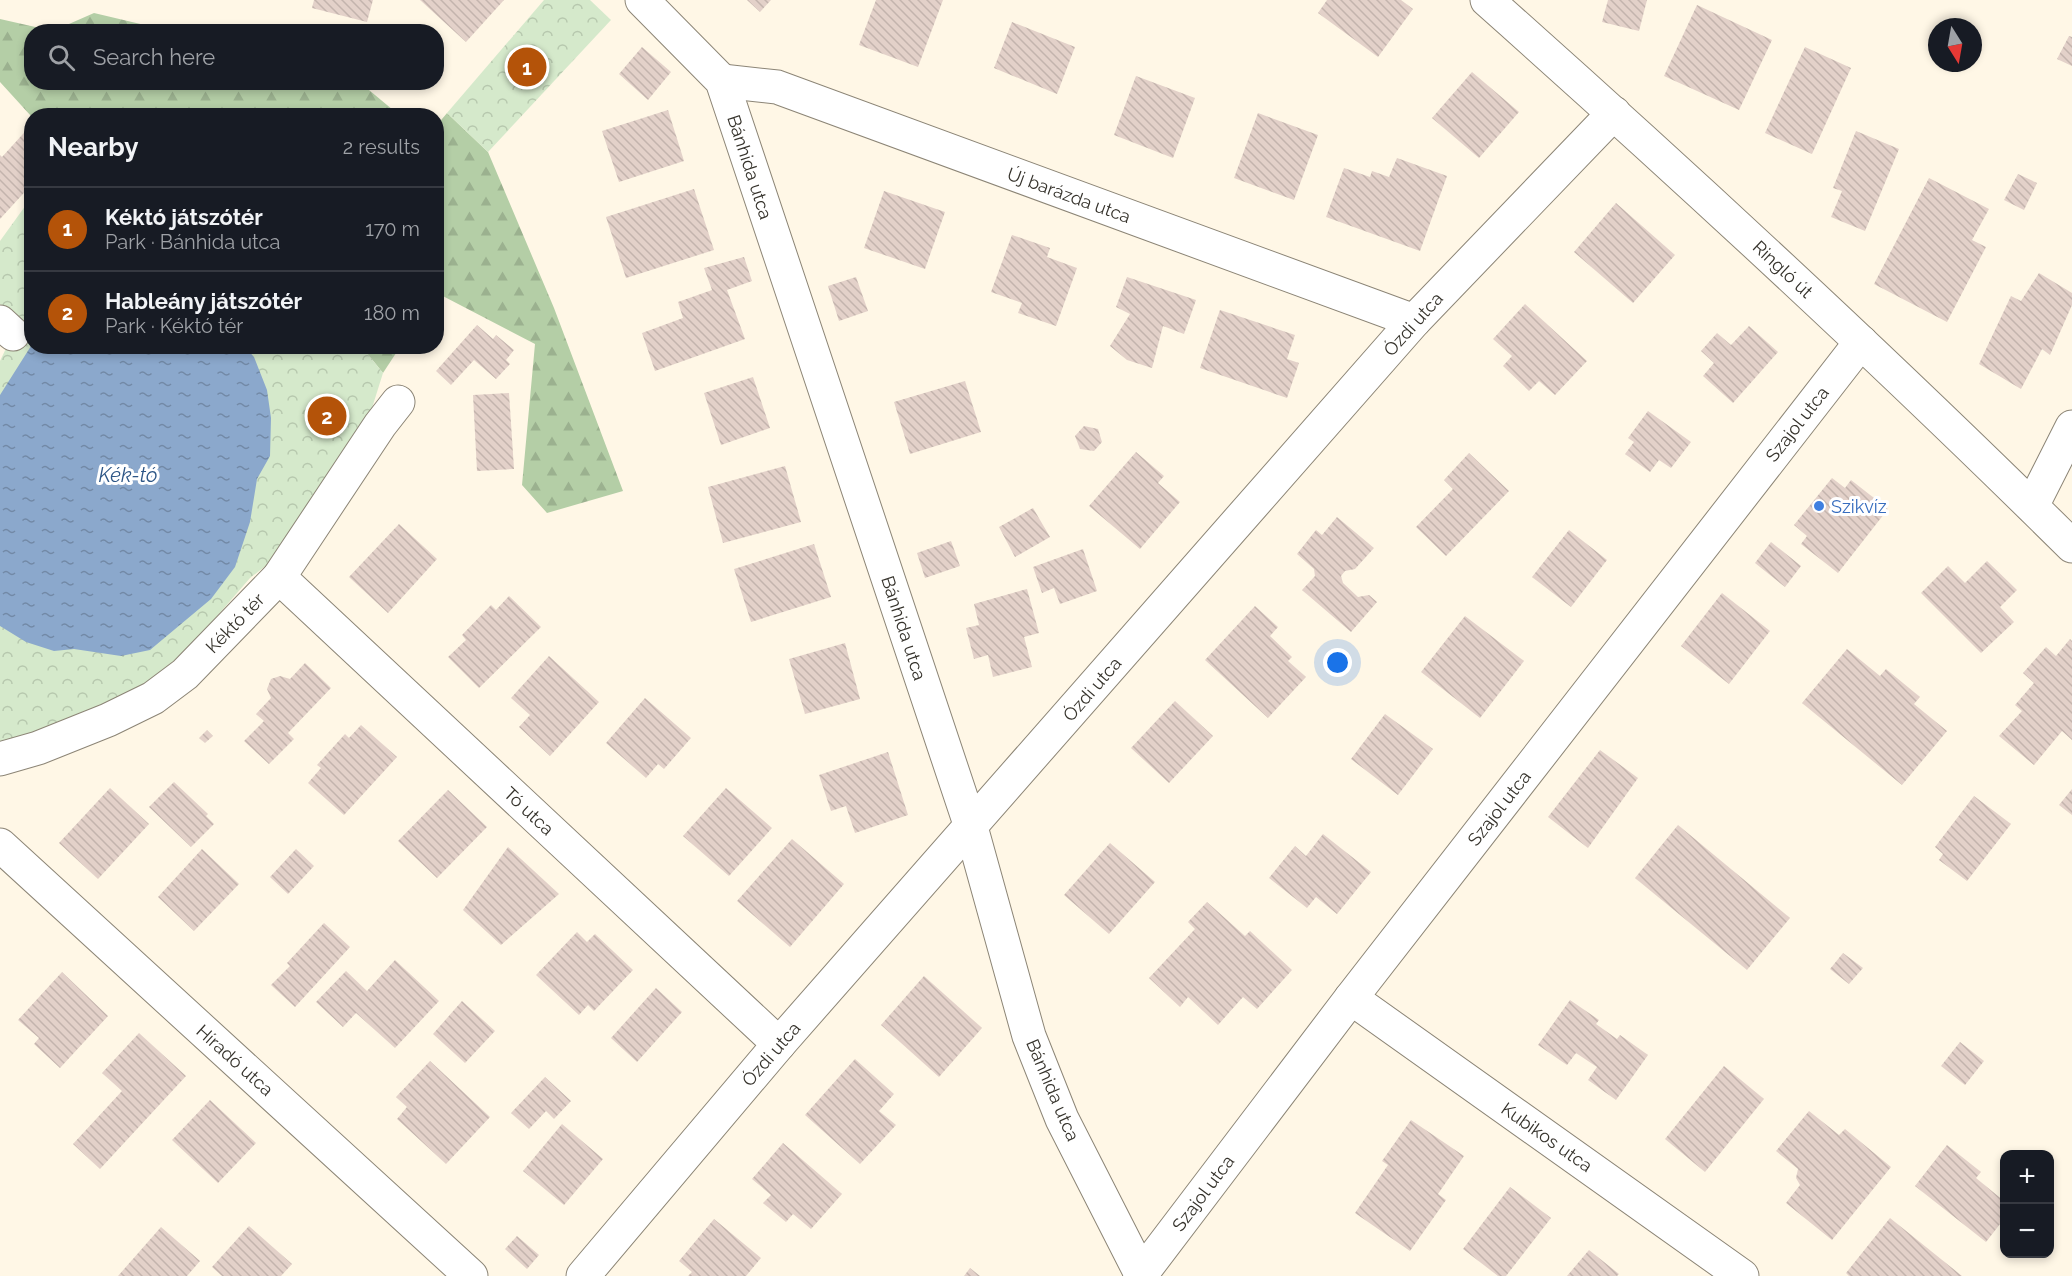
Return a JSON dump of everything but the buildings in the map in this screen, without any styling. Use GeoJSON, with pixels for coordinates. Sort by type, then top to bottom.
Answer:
{"type":"FeatureCollection","features":[{"type":"Feature","properties":{"kind":"street","name":"Bánhida utca"},"geometry":{"type":"LineString","coordinates":[[642,0],[722,81],[971,827],[1029,1036],[1062,1119],[1141,1275]]}},
{"type":"Feature","properties":{"kind":"street","name":"Ringló út"},"geometry":{"type":"LineString","coordinates":[[1487,0],[1614,113],[1861,342],[2072,546]]}},
{"type":"Feature","properties":{"kind":"street","name":"Új barázda utca"},"geometry":{"type":"LineString","coordinates":[[722,81],[777,87],[1414,321]]}},
{"type":"Feature","properties":{"kind":"street","name":"Ózdi utca"},"geometry":{"type":"LineString","coordinates":[[583,1276],[779,1044],[1414,321],[1614,113]]}},
{"type":"Feature","properties":{"kind":"street","name":"Szajol utca"},"geometry":{"type":"LineString","coordinates":[[1141,1275],[1351,998],[1861,342]]}},
{"type":"Feature","properties":{"kind":"street","name":"Kéktó tér"},"geometry":{"type":"LineString","coordinates":[[0,759],[38,748],[108,720],[153,698],[185,674],[279,578],[380,425],[398,402]]}},
{"type":"Feature","properties":{"kind":"street"},"geometry":{"type":"LineString","coordinates":[[2032,506],[2072,427]]}},
{"type":"Feature","properties":{"kind":"street","name":"Tó utca"},"geometry":{"type":"LineString","coordinates":[[279,578],[779,1044]]}},
{"type":"Feature","properties":{"kind":"street","name":"Híradó utca"},"geometry":{"type":"LineString","coordinates":[[0,845],[471,1276]]}},
{"type":"Feature","properties":{"kind":"street","name":"Kubikos utca"},"geometry":{"type":"LineString","coordinates":[[1351,998],[1742,1276]]}},
{"type":"Feature","properties":{"kind":"green space"},"geometry":{"type":"Polygon","coordinates":[[[544,0],[590,0],[611,20],[488,152],[447,113],[544,0]]]}},
{"type":"Feature","properties":{"kind":"green space"},"geometry":{"type":"Polygon","coordinates":[[[94,13],[140,24],[69,24],[94,13]]]}},
{"type":"Feature","properties":{"kind":"green space"},"geometry":{"type":"Polygon","coordinates":[[[0,19],[24,24],[24,90],[369,90],[391,108],[24,108],[0,82],[0,19]]]}},
{"type":"Feature","properties":{"kind":"green space"},"geometry":{"type":"Polygon","coordinates":[[[447,113],[488,152],[554,308],[623,491],[547,513],[522,485],[535,344],[444,297],[444,117],[447,113]]]}},
{"type":"Feature","properties":{"kind":"green space","name":"Kék-tó"},"geometry":{"type":"Polygon","coordinates":[[[24,208],[24,354],[368,354],[383,373],[372,408],[282,553],[250,578],[192,645],[139,691],[0,747],[0,361],[19,321],[0,304],[0,241],[24,208]]]}},
{"type":"Feature","properties":{"kind":"green space"},"geometry":{"type":"Polygon","coordinates":[[[368,354],[395,354],[383,373],[368,354]]]}},
{"type":"Feature","properties":{"kind":"water","name":"Kék-tó"},"geometry":{"type":"Polygon","coordinates":[[[26,354],[251,354],[254,357],[267,390],[271,418],[270,456],[257,479],[250,522],[235,567],[211,599],[150,650],[121,656],[74,649],[54,651],[26,642],[0,626],[0,395],[26,354]]]}},
{"type":"Feature","properties":{"kind":"place","name":"Kéktó játszótér"},"geometry":{"type":"Point","coordinates":[527,67]}},
{"type":"Feature","properties":{"kind":"place","name":"Hableány játszótér"},"geometry":{"type":"Point","coordinates":[327,416]}},
{"type":"Feature","properties":{"kind":"place","name":"Szikvíz"},"geometry":{"type":"Point","coordinates":[1819,506]}}]}
